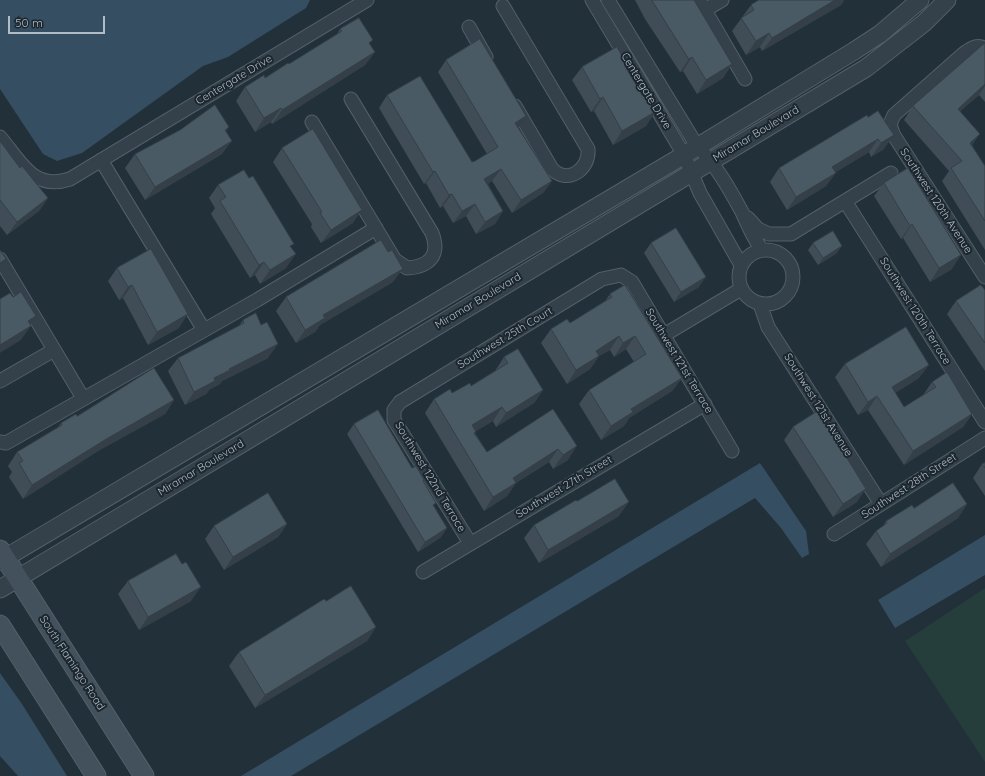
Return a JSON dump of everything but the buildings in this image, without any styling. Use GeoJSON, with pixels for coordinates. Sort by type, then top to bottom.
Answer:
{"type":"FeatureCollection","features":[{"type":"Feature","properties":{"kind":"main road","name":"South Flamingo Road"},"geometry":{"type":"LineString","coordinates":[[2,557],[144,776]]}},
{"type":"Feature","properties":{"kind":"main road"},"geometry":{"type":"LineString","coordinates":[[0,624],[96,776]]}},
{"type":"Feature","properties":{"kind":"street","name":"Centergate Drive"},"geometry":{"type":"LineString","coordinates":[[0,137],[32,176],[44,181],[57,183],[70,179],[367,0]]}},
{"type":"Feature","properties":{"kind":"street","name":"Centergate Drive"},"geometry":{"type":"LineString","coordinates":[[592,0],[608,28],[690,150]]}},
{"type":"Feature","properties":{"kind":"street","name":"Centergate Drive"},"geometry":{"type":"LineString","coordinates":[[608,0],[690,150]]}},
{"type":"Feature","properties":{"kind":"street"},"geometry":{"type":"LineString","coordinates":[[722,0],[702,5],[745,79]]}},
{"type":"Feature","properties":{"kind":"street","name":"Miramar Boulevard"},"geometry":{"type":"LineString","coordinates":[[2,557],[690,150],[880,34],[920,0]]}},
{"type":"Feature","properties":{"kind":"street","name":"Miramar Boulevard"},"geometry":{"type":"LineString","coordinates":[[0,589],[866,68],[924,23],[947,0]]}},
{"type":"Feature","properties":{"kind":"street"},"geometry":{"type":"LineString","coordinates":[[503,6],[588,148],[589,156],[584,167],[576,174],[566,176],[558,174],[552,169],[508,95]]}},
{"type":"Feature","properties":{"kind":"street"},"geometry":{"type":"LineString","coordinates":[[608,28],[620,21]]}},
{"type":"Feature","properties":{"kind":"street"},"geometry":{"type":"LineString","coordinates":[[469,27],[492,68]]}},
{"type":"Feature","properties":{"kind":"street","name":"Southwest 120th Avenue"},"geometry":{"type":"LineString","coordinates":[[979,48],[962,54],[894,115],[890,124],[893,134],[985,277]]}},
{"type":"Feature","properties":{"kind":"street"},"geometry":{"type":"LineString","coordinates":[[312,122],[395,260],[407,268],[425,265],[432,258],[434,239],[432,233],[351,99]]}},
{"type":"Feature","properties":{"kind":"street"},"geometry":{"type":"LineString","coordinates":[[741,265],[700,193],[691,173],[690,150],[712,161],[741,212],[755,241],[762,250]]}},
{"type":"Feature","properties":{"kind":"street"},"geometry":{"type":"LineString","coordinates":[[101,160],[204,330]]}},
{"type":"Feature","properties":{"kind":"street"},"geometry":{"type":"LineString","coordinates":[[780,253],[791,234],[892,173]]}},
{"type":"Feature","properties":{"kind":"street","name":"Southwest 120th Terrace"},"geometry":{"type":"LineString","coordinates":[[845,201],[985,422]]}},
{"type":"Feature","properties":{"kind":"street"},"geometry":{"type":"LineString","coordinates":[[741,212],[758,229],[769,234],[791,234]]}},
{"type":"Feature","properties":{"kind":"street"},"geometry":{"type":"LineString","coordinates":[[0,442],[6,443],[204,330],[376,228]]}},
{"type":"Feature","properties":{"kind":"street"},"geometry":{"type":"LineString","coordinates":[[762,250],[780,253],[792,266],[794,278],[790,291],[785,298],[778,302],[760,304],[753,301],[741,289],[739,273],[741,265],[746,258],[754,252],[762,250]]}},
{"type":"Feature","properties":{"kind":"street"},"geometry":{"type":"LineString","coordinates":[[0,259],[83,398]]}},
{"type":"Feature","properties":{"kind":"street","name":"Southwest 121st Terrace"},"geometry":{"type":"LineString","coordinates":[[621,275],[632,282],[732,451]]}},
{"type":"Feature","properties":{"kind":"street","name":"Southwest 25th Court"},"geometry":{"type":"LineString","coordinates":[[394,410],[400,402],[602,279],[621,275]]}},
{"type":"Feature","properties":{"kind":"street"},"geometry":{"type":"LineString","coordinates":[[664,335],[741,289]]}},
{"type":"Feature","properties":{"kind":"street","name":"Southwest 121st Avenue"},"geometry":{"type":"LineString","coordinates":[[760,304],[768,327],[881,504]]}},
{"type":"Feature","properties":{"kind":"street"},"geometry":{"type":"LineString","coordinates":[[0,381],[54,350]]}},
{"type":"Feature","properties":{"kind":"street","name":"Southwest 27th Street"},"geometry":{"type":"LineString","coordinates":[[423,572],[704,404]]}},
{"type":"Feature","properties":{"kind":"street","name":"Southwest 122nd Terrace"},"geometry":{"type":"LineString","coordinates":[[394,410],[394,420],[470,543]]}},
{"type":"Feature","properties":{"kind":"street","name":"Southwest 28th Street"},"geometry":{"type":"LineString","coordinates":[[834,534],[985,438]]}},
{"type":"Feature","properties":{"kind":"green space"},"geometry":{"type":"Polygon","coordinates":[[[985,588],[985,762],[905,641],[985,588]]]}},
{"type":"Feature","properties":{"kind":"water"},"geometry":{"type":"Polygon","coordinates":[[[0,0],[310,0],[306,8],[228,57],[203,66],[82,153],[57,161],[43,154],[0,89],[0,0]]]}},
{"type":"Feature","properties":{"kind":"water"},"geometry":{"type":"Polygon","coordinates":[[[760,463],[806,531],[809,554],[802,558],[781,528],[755,498],[291,776],[241,776],[760,463]]]}},
{"type":"Feature","properties":{"kind":"water"},"geometry":{"type":"Polygon","coordinates":[[[985,535],[985,575],[895,628],[878,600],[985,535]]]}},
{"type":"Feature","properties":{"kind":"water"},"geometry":{"type":"Polygon","coordinates":[[[0,673],[22,704],[67,776],[18,776],[0,756],[0,673]]]}}]}
